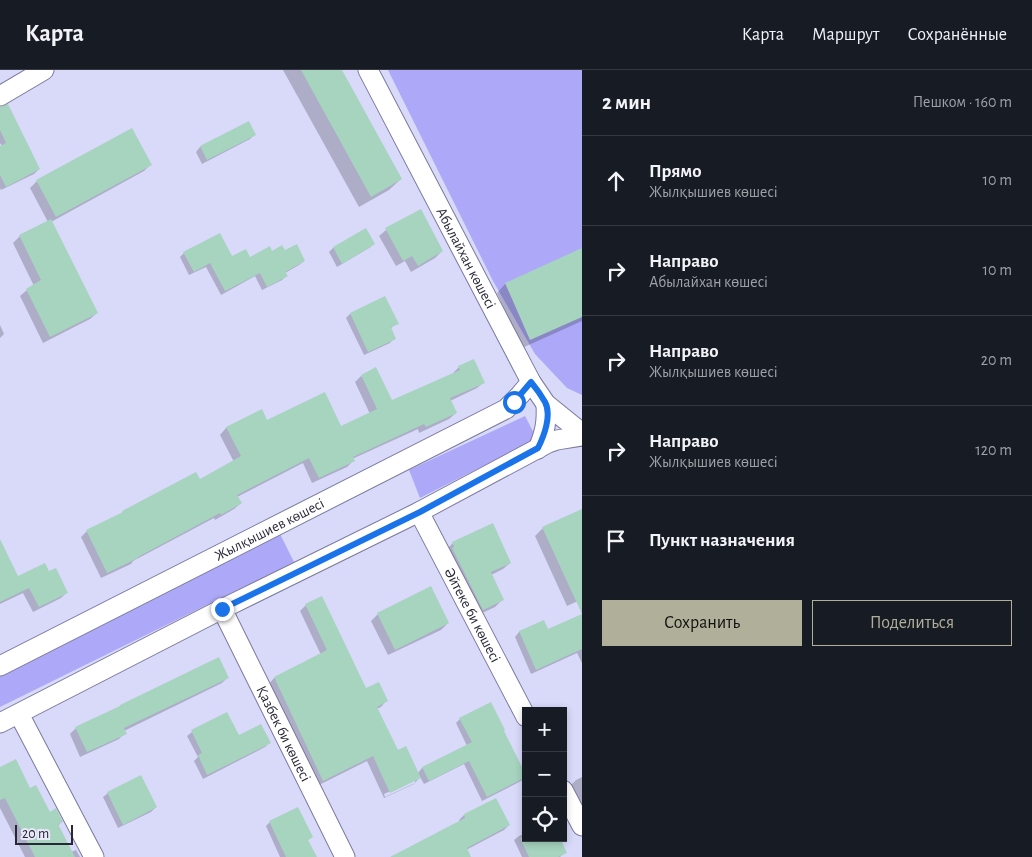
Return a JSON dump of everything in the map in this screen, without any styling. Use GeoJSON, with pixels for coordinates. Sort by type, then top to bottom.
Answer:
{"type":"FeatureCollection","features":[{"type":"Feature","properties":{"kind":"street"},"geometry":{"type":"LineString","coordinates":[[0,96],[44,70]]}},
{"type":"Feature","properties":{"kind":"street","name":"Абылайхан көшесі"},"geometry":{"type":"LineString","coordinates":[[368,70],[531,382],[546,404],[582,435]]}},
{"type":"Feature","properties":{"kind":"street","name":"Жылқышиев көшесі"},"geometry":{"type":"LineString","coordinates":[[0,666],[506,409],[531,382]]}},
{"type":"Feature","properties":{"kind":"street"},"geometry":{"type":"LineString","coordinates":[[538,448],[546,428],[546,404]]}},
{"type":"Feature","properties":{"kind":"street"},"geometry":{"type":"LineString","coordinates":[[0,723],[222,609],[420,512],[538,448],[557,440],[582,435]]}},
{"type":"Feature","properties":{"kind":"street","name":"Әйтеке би көшесі"},"geometry":{"type":"LineString","coordinates":[[420,512],[522,709]]}},
{"type":"Feature","properties":{"kind":"street","name":"Қазбек би көшесі"},"geometry":{"type":"LineString","coordinates":[[222,609],[345,857]]}},
{"type":"Feature","properties":{"kind":"street"},"geometry":{"type":"LineString","coordinates":[[19,714],[94,857]]}},
{"type":"Feature","properties":{"kind":"street"},"geometry":{"type":"LineString","coordinates":[[567,797],[582,826]]}},
{"type":"Feature","properties":{"kind":"shaded area"},"geometry":{"type":"Polygon","coordinates":[[[388,70],[582,70],[582,395],[567,388],[535,354],[493,281],[388,70]]]}},
{"type":"Feature","properties":{"kind":"shaded area"},"geometry":{"type":"Polygon","coordinates":[[[525,416],[537,439],[420,498],[409,470],[525,416]]]}},
{"type":"Feature","properties":{"kind":"shaded area"},"geometry":{"type":"Polygon","coordinates":[[[280,534],[294,562],[0,707],[0,673],[280,534]]]}},
{"type":"Feature","properties":{"kind":"building"},"geometry":{"type":"Polygon","coordinates":[[[301,70],[342,70],[402,179],[371,197],[301,70]]]}},
{"type":"Feature","properties":{"kind":"building"},"geometry":{"type":"Polygon","coordinates":[[[8,104],[40,169],[6,187],[0,175],[0,146],[6,143],[0,130],[0,107],[8,104]]]}},
{"type":"Feature","properties":{"kind":"building"},"geometry":{"type":"Polygon","coordinates":[[[249,121],[256,135],[207,160],[200,146],[249,121]]]}},
{"type":"Feature","properties":{"kind":"building"},"geometry":{"type":"Polygon","coordinates":[[[132,128],[152,165],[56,217],[36,180],[132,128]]]}},
{"type":"Feature","properties":{"kind":"building"},"geometry":{"type":"Polygon","coordinates":[[[421,209],[443,251],[418,266],[412,256],[403,261],[385,228],[421,209]]]}},
{"type":"Feature","properties":{"kind":"building"},"geometry":{"type":"Polygon","coordinates":[[[51,219],[98,313],[50,337],[26,289],[41,280],[19,235],[51,219]]]}},
{"type":"Feature","properties":{"kind":"building"},"geometry":{"type":"Polygon","coordinates":[[[366,228],[375,244],[342,264],[333,247],[366,228]]]}},
{"type":"Feature","properties":{"kind":"building"},"geometry":{"type":"Polygon","coordinates":[[[220,233],[232,256],[246,249],[250,257],[270,246],[272,251],[282,245],[285,250],[297,244],[305,261],[285,272],[288,276],[267,287],[260,273],[225,291],[210,263],[194,272],[183,252],[220,233]]]}},
{"type":"Feature","properties":{"kind":"building"},"geometry":{"type":"Polygon","coordinates":[[[582,248],[582,317],[530,340],[505,283],[582,248]]]}},
{"type":"Feature","properties":{"kind":"building"},"geometry":{"type":"Polygon","coordinates":[[[385,296],[399,324],[391,327],[396,339],[368,352],[350,313],[385,296]]]}},
{"type":"Feature","properties":{"kind":"building"},"geometry":{"type":"Polygon","coordinates":[[[474,359],[485,383],[450,398],[457,413],[426,427],[424,424],[353,457],[355,461],[319,478],[309,458],[237,495],[242,503],[221,515],[220,513],[107,573],[86,530],[196,472],[200,479],[241,456],[226,427],[262,409],[267,420],[325,392],[341,426],[377,409],[361,375],[376,367],[392,400],[460,370],[458,366],[474,359]]]}},
{"type":"Feature","properties":{"kind":"building"},"geometry":{"type":"Polygon","coordinates":[[[582,509],[582,614],[542,527],[582,509]]]}},
{"type":"Feature","properties":{"kind":"building"},"geometry":{"type":"Polygon","coordinates":[[[493,523],[511,563],[491,572],[504,600],[483,610],[452,548],[454,547],[452,542],[493,523]]]}},
{"type":"Feature","properties":{"kind":"building"},"geometry":{"type":"Polygon","coordinates":[[[0,539],[18,576],[45,563],[49,571],[56,568],[68,593],[39,607],[29,588],[0,602],[0,539]]]}},
{"type":"Feature","properties":{"kind":"building"},"geometry":{"type":"Polygon","coordinates":[[[431,586],[449,623],[395,650],[377,613],[431,586]]]}},
{"type":"Feature","properties":{"kind":"building"},"geometry":{"type":"Polygon","coordinates":[[[322,596],[366,688],[379,682],[388,701],[377,707],[398,750],[406,746],[421,778],[390,793],[373,756],[323,781],[274,677],[327,650],[305,604],[322,596]]]}},
{"type":"Feature","properties":{"kind":"building"},"geometry":{"type":"Polygon","coordinates":[[[582,614],[582,649],[536,670],[519,631],[544,620],[548,629],[582,614]]]}},
{"type":"Feature","properties":{"kind":"building"},"geometry":{"type":"Polygon","coordinates":[[[219,657],[229,678],[124,728],[127,734],[87,752],[75,727],[219,657]]]}},
{"type":"Feature","properties":{"kind":"building"},"geometry":{"type":"Polygon","coordinates":[[[491,702],[522,767],[522,779],[487,797],[469,761],[429,781],[422,767],[472,742],[459,718],[491,702]]]}},
{"type":"Feature","properties":{"kind":"building"},"geometry":{"type":"Polygon","coordinates":[[[227,712],[239,735],[261,724],[271,743],[207,775],[198,755],[202,753],[191,730],[227,712]]]}},
{"type":"Feature","properties":{"kind":"building"},"geometry":{"type":"Polygon","coordinates":[[[16,759],[30,788],[36,785],[50,812],[56,808],[63,822],[58,824],[75,857],[35,857],[5,798],[0,800],[0,767],[16,759]]]}},
{"type":"Feature","properties":{"kind":"building"},"geometry":{"type":"Polygon","coordinates":[[[141,775],[157,807],[123,825],[107,792],[141,775]]]}},
{"type":"Feature","properties":{"kind":"building"},"geometry":{"type":"Polygon","coordinates":[[[496,798],[510,825],[467,848],[471,857],[390,857],[465,818],[464,814],[496,798]]]}},
{"type":"Feature","properties":{"kind":"building"},"geometry":{"type":"Polygon","coordinates":[[[298,807],[313,837],[308,840],[317,857],[286,857],[269,821],[298,807]]]}},
{"type":"Feature","properties":{"kind":"building"},"geometry":{"type":"Polygon","coordinates":[[[520,838],[522,838],[522,842],[562,842],[567,853],[558,857],[529,857],[520,838]]]}},
{"type":"Feature","properties":{"kind":"route"},"geometry":{"type":"LineString","coordinates":[[222,609],[420,512],[538,448],[546,428],[546,404],[531,382],[514,402]]}}]}
